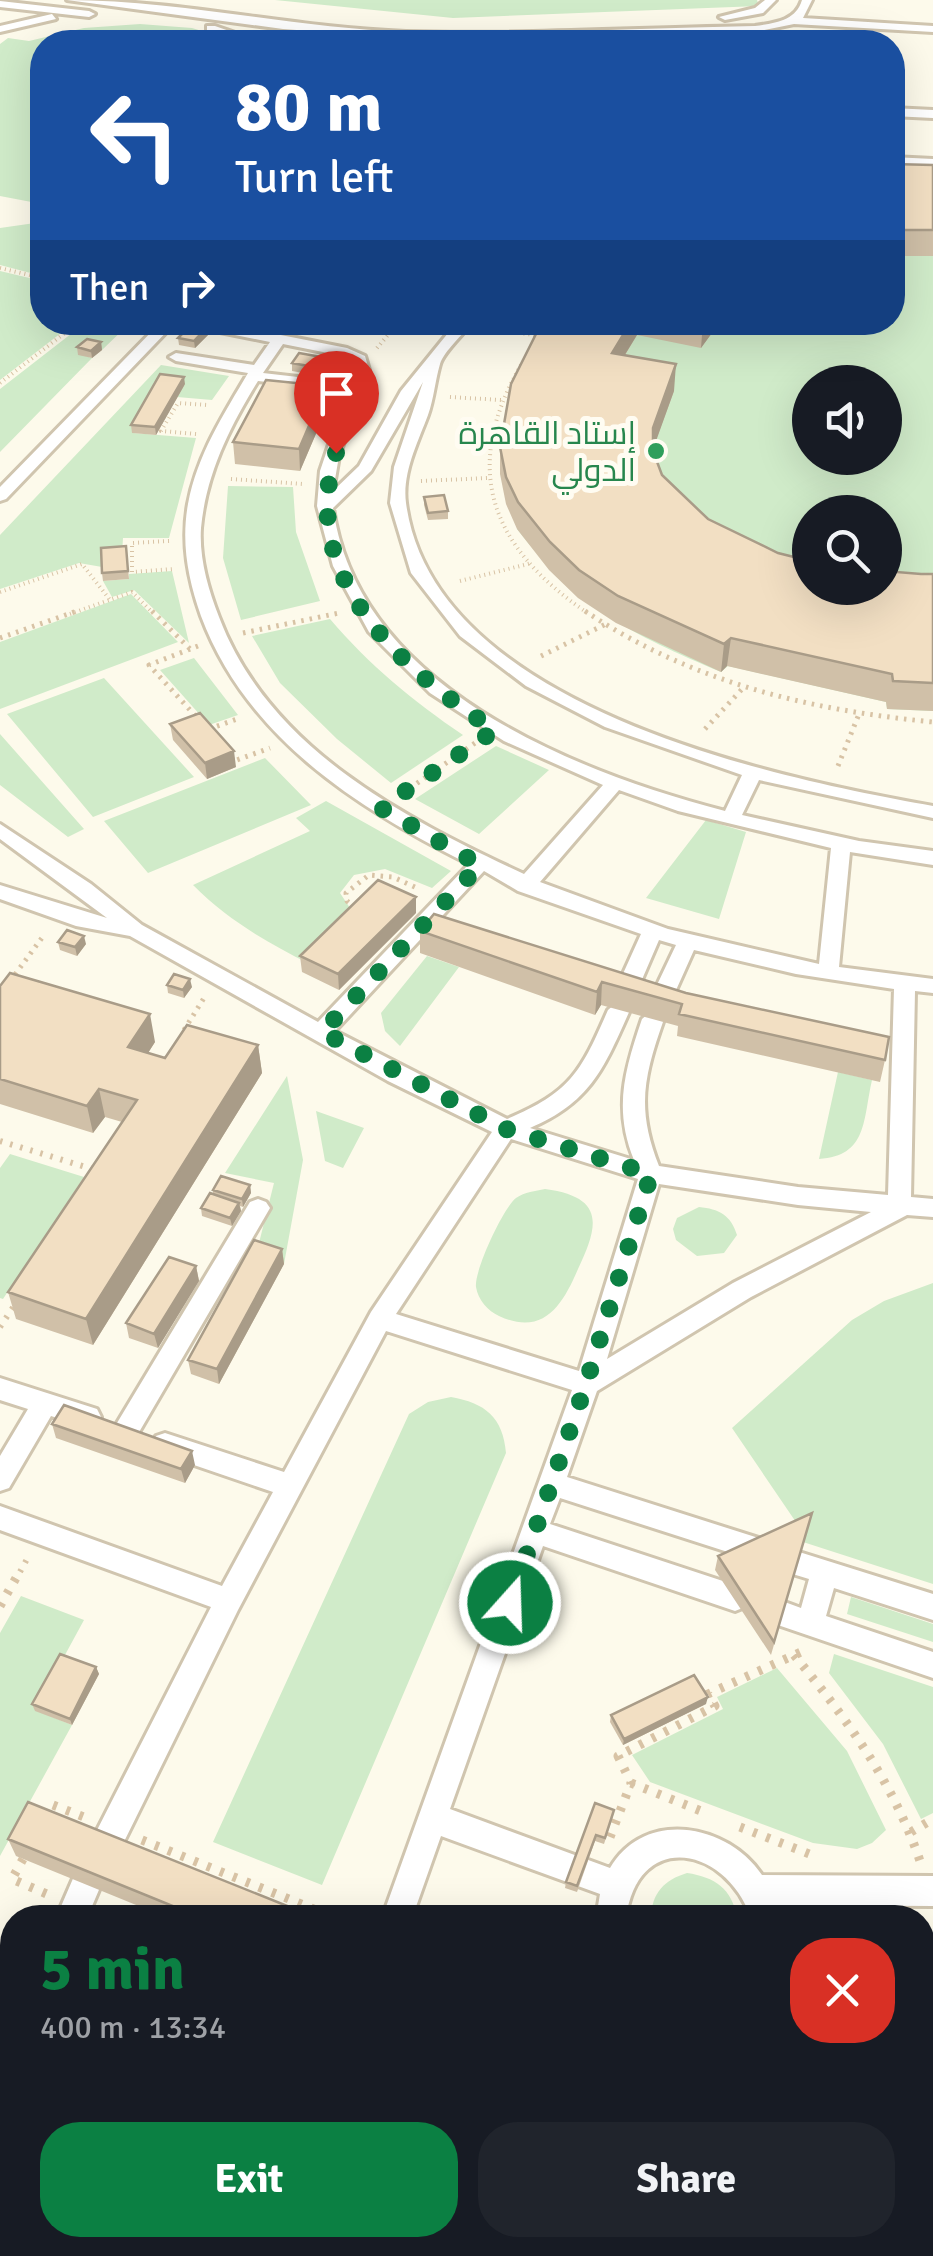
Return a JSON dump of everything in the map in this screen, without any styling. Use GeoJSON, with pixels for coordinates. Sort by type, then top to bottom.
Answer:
{"type":"FeatureCollection","features":[{"type":"Feature","properties":{"kind":"lane"},"geometry":{"type":"LineString","coordinates":[[154,0],[410,26],[735,16],[933,28]]}},
{"type":"Feature","properties":{"kind":"lane"},"geometry":{"type":"LineString","coordinates":[[721,8],[735,16],[764,8],[771,0]]}},
{"type":"Feature","properties":{"kind":"lane"},"geometry":{"type":"LineString","coordinates":[[723,30],[768,27],[794,20],[805,10],[807,0]]}},
{"type":"Feature","properties":{"kind":"lane"},"geometry":{"type":"LineString","coordinates":[[0,4],[71,6],[324,30]]}},
{"type":"Feature","properties":{"kind":"lane"},"geometry":{"type":"LineString","coordinates":[[0,29],[71,6],[212,30]]}},
{"type":"Feature","properties":{"kind":"lane"},"geometry":{"type":"LineString","coordinates":[[905,113],[933,114]]}},
{"type":"Feature","properties":{"kind":"lane"},"geometry":{"type":"LineString","coordinates":[[905,147],[933,148]]}},
{"type":"Feature","properties":{"kind":"lane"},"geometry":{"type":"LineString","coordinates":[[905,161],[933,163]]}},
{"type":"Feature","properties":{"kind":"lane"},"geometry":{"type":"LineString","coordinates":[[0,496],[156,335]]}},
{"type":"Feature","properties":{"kind":"lane"},"geometry":{"type":"LineString","coordinates":[[259,335],[355,355],[362,364],[325,486],[329,534],[360,608],[413,671],[495,730],[615,783],[731,817],[933,858]]}},
{"type":"Feature","properties":{"kind":"lane"},"geometry":{"type":"LineString","coordinates":[[327,505],[365,468],[408,391],[463,335]]}},
{"type":"Feature","properties":{"kind":"lane"},"geometry":{"type":"LineString","coordinates":[[280,339],[255,373],[219,436],[204,476],[194,540],[195,566],[216,639],[233,672],[292,740],[327,771],[381,808],[525,886],[688,942],[828,973],[933,986]]}},
{"type":"Feature","properties":{"kind":"lane"},"geometry":{"type":"LineString","coordinates":[[176,357],[356,388]]}},
{"type":"Feature","properties":{"kind":"lane"},"geometry":{"type":"LineString","coordinates":[[433,364],[429,395],[401,466],[398,500],[404,536],[419,573],[446,610],[513,670],[636,734],[753,773],[838,795],[933,812]]}},
{"type":"Feature","properties":{"kind":"lane"},"geometry":{"type":"LineString","coordinates":[[731,817],[753,773]]}},
{"type":"Feature","properties":{"kind":"lane"},"geometry":{"type":"LineString","coordinates":[[525,886],[615,783]]}},
{"type":"Feature","properties":{"kind":"lane"},"geometry":{"type":"LineString","coordinates":[[0,830],[84,888],[135,930],[506,1129],[651,1174],[899,1208],[933,1208]]}},
{"type":"Feature","properties":{"kind":"lane"},"geometry":{"type":"LineString","coordinates":[[828,973],[841,842]]}},
{"type":"Feature","properties":{"kind":"lane"},"geometry":{"type":"LineString","coordinates":[[322,1032],[480,865]]}},
{"type":"Feature","properties":{"kind":"lane"},"geometry":{"type":"LineString","coordinates":[[0,892],[60,913],[135,930]]}},
{"type":"Feature","properties":{"kind":"lane"},"geometry":{"type":"LineString","coordinates":[[110,1838],[228,1601],[380,1319],[452,1205],[506,1129],[541,1114],[570,1095],[592,1071],[652,932]]}},
{"type":"Feature","properties":{"kind":"lane"},"geometry":{"type":"LineString","coordinates":[[402,1905],[552,1484],[651,1174],[633,1134],[629,1093],[655,1014],[688,942]]}},
{"type":"Feature","properties":{"kind":"lane"},"geometry":{"type":"LineString","coordinates":[[899,1208],[905,983]]}},
{"type":"Feature","properties":{"kind":"lane"},"geometry":{"type":"LineString","coordinates":[[606,1045],[640,1055]]}},
{"type":"Feature","properties":{"kind":"lane"},"geometry":{"type":"LineString","coordinates":[[126,1430],[258,1208]]}},
{"type":"Feature","properties":{"kind":"lane"},"geometry":{"type":"LineString","coordinates":[[380,1319],[586,1384],[742,1290],[899,1208]]}},
{"type":"Feature","properties":{"kind":"lane"},"geometry":{"type":"LineString","coordinates":[[0,1389],[290,1486]]}},
{"type":"Feature","properties":{"kind":"lane"},"geometry":{"type":"LineString","coordinates":[[0,1480],[45,1403]]}},
{"type":"Feature","properties":{"kind":"lane"},"geometry":{"type":"LineString","coordinates":[[552,1484],[762,1551]]}},
{"type":"Feature","properties":{"kind":"lane"},"geometry":{"type":"LineString","coordinates":[[0,1518],[228,1601]]}},
{"type":"Feature","properties":{"kind":"lane"},"geometry":{"type":"LineString","coordinates":[[535,1532],[735,1598]]}},
{"type":"Feature","properties":{"kind":"lane"},"geometry":{"type":"LineString","coordinates":[[796,1563],[933,1607]]}},
{"type":"Feature","properties":{"kind":"lane"},"geometry":{"type":"LineString","coordinates":[[823,1628],[825,1572]]}},
{"type":"Feature","properties":{"kind":"lane"},"geometry":{"type":"LineString","coordinates":[[782,1614],[933,1665]]}},
{"type":"Feature","properties":{"kind":"lane"},"geometry":{"type":"LineString","coordinates":[[433,1818],[592,1876],[659,1846],[681,1842],[703,1846],[725,1855],[762,1904],[929,1877]]}},
{"type":"Feature","properties":{"kind":"lane"},"geometry":{"type":"LineString","coordinates":[[592,1876],[605,1905]]}},
{"type":"Feature","properties":{"kind":"lane"},"geometry":{"type":"LineString","coordinates":[[76,1905],[86,1885]]}},
{"type":"Feature","properties":{"kind":"path"},"geometry":{"type":"LineString","coordinates":[[0,268],[30,275]]}},
{"type":"Feature","properties":{"kind":"path"},"geometry":{"type":"LineString","coordinates":[[0,383],[62,335]]}},
{"type":"Feature","properties":{"kind":"path"},"geometry":{"type":"LineString","coordinates":[[535,335],[541,336],[500,400],[491,440],[489,478],[492,500],[503,524],[532,563],[567,598],[670,659],[744,687],[859,714],[933,722]]}},
{"type":"Feature","properties":{"kind":"path"},"geometry":{"type":"LineString","coordinates":[[443,396],[500,400]]}},
{"type":"Feature","properties":{"kind":"path"},"geometry":{"type":"LineString","coordinates":[[219,436],[161,431],[178,403],[233,408]]}},
{"type":"Feature","properties":{"kind":"path"},"geometry":{"type":"LineString","coordinates":[[204,476],[325,486]]}},
{"type":"Feature","properties":{"kind":"path"},"geometry":{"type":"LineString","coordinates":[[417,481],[489,478]]}},
{"type":"Feature","properties":{"kind":"path"},"geometry":{"type":"LineString","coordinates":[[194,540],[132,543],[132,572],[195,566]]}},
{"type":"Feature","properties":{"kind":"path"},"geometry":{"type":"LineString","coordinates":[[454,583],[532,563]]}},
{"type":"Feature","properties":{"kind":"path"},"geometry":{"type":"LineString","coordinates":[[0,592],[82,564],[110,600]]}},
{"type":"Feature","properties":{"kind":"path"},"geometry":{"type":"LineString","coordinates":[[0,638],[132,592],[190,649]]}},
{"type":"Feature","properties":{"kind":"path"},"geometry":{"type":"LineString","coordinates":[[545,654],[606,624]]}},
{"type":"Feature","properties":{"kind":"path"},"geometry":{"type":"LineString","coordinates":[[534,660],[546,666]]}},
{"type":"Feature","properties":{"kind":"path"},"geometry":{"type":"LineString","coordinates":[[704,729],[744,687]]}},
{"type":"Feature","properties":{"kind":"path"},"geometry":{"type":"LineString","coordinates":[[838,766],[859,714]]}},
{"type":"Feature","properties":{"kind":"path"},"geometry":{"type":"LineString","coordinates":[[688,724],[723,735]]}},
{"type":"Feature","properties":{"kind":"path"},"geometry":{"type":"LineString","coordinates":[[381,808],[495,730]]}},
{"type":"Feature","properties":{"kind":"path"},"geometry":{"type":"LineString","coordinates":[[822,762],[853,769]]}},
{"type":"Feature","properties":{"kind":"path"},"geometry":{"type":"LineString","coordinates":[[361,911],[347,901],[346,892],[369,875],[393,877],[444,901]]}},
{"type":"Feature","properties":{"kind":"path"},"geometry":{"type":"LineString","coordinates":[[0,995],[60,913]]}},
{"type":"Feature","properties":{"kind":"path"},"geometry":{"type":"LineString","coordinates":[[180,1038],[218,976]]}},
{"type":"Feature","properties":{"kind":"path"},"geometry":{"type":"LineString","coordinates":[[0,1141],[104,1173],[94,1188]]}},
{"type":"Feature","properties":{"kind":"path"},"geometry":{"type":"LineString","coordinates":[[0,1327],[21,1296]]}},
{"type":"Feature","properties":{"kind":"path"},"geometry":{"type":"LineString","coordinates":[[0,1606],[42,1533]]}},
{"type":"Feature","properties":{"kind":"path"},"geometry":{"type":"LineString","coordinates":[[717,1818],[630,1783],[618,1756],[714,1706],[708,1694],[794,1656],[823,1628]]}},
{"type":"Feature","properties":{"kind":"path"},"geometry":{"type":"LineString","coordinates":[[794,1656],[850,1722],[879,1766],[929,1877]]}},
{"type":"Feature","properties":{"kind":"path"},"geometry":{"type":"LineString","coordinates":[[592,1876],[630,1783]]}},
{"type":"Feature","properties":{"kind":"path"},"geometry":{"type":"LineString","coordinates":[[43,1822],[54,1805],[110,1838],[299,1905]]}},
{"type":"Feature","properties":{"kind":"path"},"geometry":{"type":"LineString","coordinates":[[912,1832],[933,1819]]}},
{"type":"Feature","properties":{"kind":"path"},"geometry":{"type":"LineString","coordinates":[[734,1824],[820,1858]]}},
{"type":"Feature","properties":{"kind":"path"},"geometry":{"type":"LineString","coordinates":[[904,1861],[929,1877]]}},
{"type":"Feature","properties":{"kind":"green space"},"geometry":{"type":"Polygon","coordinates":[[[275,0],[757,0],[759,6],[453,18],[275,0]]]}},
{"type":"Feature","properties":{"kind":"green space"},"geometry":{"type":"Polygon","coordinates":[[[140,24],[199,30],[76,30],[140,24]]]}},
{"type":"Feature","properties":{"kind":"green space"},"geometry":{"type":"Polygon","coordinates":[[[8,38],[29,41],[30,202],[0,196],[0,44],[8,38]]]}},
{"type":"Feature","properties":{"kind":"green space","name":"إستاد القاهرة الدولي"},"geometry":{"type":"Polygon","coordinates":[[[905,188],[933,189],[933,711],[887,709],[886,702],[728,666],[721,672],[608,616],[540,556],[517,529],[557,335],[905,335],[905,188]]]}},
{"type":"Feature","properties":{"kind":"green space"},"geometry":{"type":"Polygon","coordinates":[[[30,224],[30,273],[0,265],[0,228],[30,224]]]}},
{"type":"Feature","properties":{"kind":"green space"},"geometry":{"type":"Polygon","coordinates":[[[0,271],[30,278],[30,335],[58,335],[0,380],[0,271]]]}},
{"type":"Feature","properties":{"kind":"green space"},"geometry":{"type":"Polygon","coordinates":[[[70,335],[118,335],[102,350],[88,347],[79,354],[92,358],[0,452],[0,389],[70,335]]]}},
{"type":"Feature","properties":{"kind":"green space"},"geometry":{"type":"Polygon","coordinates":[[[161,365],[229,376],[212,400],[177,397],[133,433],[196,438],[169,538],[123,538],[122,554],[102,567],[79,563],[0,589],[0,535],[161,365]]]}},
{"type":"Feature","properties":{"kind":"green space"},"geometry":{"type":"Polygon","coordinates":[[[228,486],[293,487],[296,532],[320,601],[241,620],[223,558],[228,486]]]}},
{"type":"Feature","properties":{"kind":"green space"},"geometry":{"type":"Polygon","coordinates":[[[172,571],[189,643],[134,590],[112,597],[103,581],[129,579],[129,574],[172,571]]]}},
{"type":"Feature","properties":{"kind":"green space"},"geometry":{"type":"Polygon","coordinates":[[[131,594],[178,642],[0,709],[0,642],[131,594]]]}},
{"type":"Feature","properties":{"kind":"green space"},"geometry":{"type":"Polygon","coordinates":[[[330,619],[392,681],[463,735],[391,783],[337,739],[280,683],[252,636],[330,619]]]}},
{"type":"Feature","properties":{"kind":"green space"},"geometry":{"type":"Polygon","coordinates":[[[194,658],[238,715],[209,725],[160,670],[194,658]]]}},
{"type":"Feature","properties":{"kind":"green space"},"geometry":{"type":"Polygon","coordinates":[[[104,678],[194,777],[93,817],[7,714],[104,678]]]}},
{"type":"Feature","properties":{"kind":"green space"},"geometry":{"type":"Polygon","coordinates":[[[0,734],[84,829],[68,837],[0,785],[0,734]]]}},
{"type":"Feature","properties":{"kind":"green space"},"geometry":{"type":"Polygon","coordinates":[[[496,746],[549,770],[479,834],[415,799],[496,746]]]}},
{"type":"Feature","properties":{"kind":"green space"},"geometry":{"type":"Polygon","coordinates":[[[265,758],[311,805],[148,873],[104,821],[265,758]]]}},
{"type":"Feature","properties":{"kind":"green space"},"geometry":{"type":"Polygon","coordinates":[[[326,801],[451,871],[432,888],[385,869],[354,875],[340,893],[350,908],[310,964],[248,929],[193,885],[310,831],[296,818],[326,801]]]}},
{"type":"Feature","properties":{"kind":"green space"},"geometry":{"type":"Polygon","coordinates":[[[706,820],[746,832],[719,919],[646,898],[706,820]]]}},
{"type":"Feature","properties":{"kind":"green space"},"geometry":{"type":"Polygon","coordinates":[[[427,956],[459,967],[400,1046],[385,1031],[381,1013],[427,956]]]}},
{"type":"Feature","properties":{"kind":"green space"},"geometry":{"type":"Polygon","coordinates":[[[838,1072],[872,1080],[864,1121],[855,1143],[847,1151],[819,1159],[838,1072]]]}},
{"type":"Feature","properties":{"kind":"green space"},"geometry":{"type":"Polygon","coordinates":[[[287,1076],[303,1160],[284,1264],[256,1255],[274,1183],[225,1173],[287,1076]]]}},
{"type":"Feature","properties":{"kind":"green space"},"geometry":{"type":"Polygon","coordinates":[[[316,1111],[364,1128],[343,1168],[325,1161],[316,1111]]]}},
{"type":"Feature","properties":{"kind":"green space"},"geometry":{"type":"Polygon","coordinates":[[[10,1154],[84,1177],[3,1299],[0,1168],[10,1154]]]}},
{"type":"Feature","properties":{"kind":"green space"},"geometry":{"type":"Polygon","coordinates":[[[545,1189],[578,1199],[587,1206],[593,1226],[585,1253],[558,1305],[540,1320],[515,1321],[495,1314],[484,1304],[477,1292],[477,1279],[490,1240],[510,1204],[523,1194],[545,1189]]]}},
{"type":"Feature","properties":{"kind":"green space"},"geometry":{"type":"Polygon","coordinates":[[[699,1207],[713,1209],[731,1222],[737,1235],[724,1253],[697,1256],[676,1240],[673,1229],[677,1218],[699,1207]]]}},
{"type":"Feature","properties":{"kind":"green space"},"geometry":{"type":"Polygon","coordinates":[[[933,1283],[933,1584],[803,1542],[802,1531],[732,1428],[852,1320],[884,1301],[933,1283]]]}},
{"type":"Feature","properties":{"kind":"green space"},"geometry":{"type":"Polygon","coordinates":[[[451,1397],[474,1403],[490,1414],[501,1430],[506,1453],[322,1885],[213,1842],[409,1414],[428,1402],[451,1397]]]}},
{"type":"Feature","properties":{"kind":"green space"},"geometry":{"type":"Polygon","coordinates":[[[21,1596],[84,1620],[35,1710],[72,1725],[0,1856],[0,1633],[21,1596]]]}},
{"type":"Feature","properties":{"kind":"green space"},"geometry":{"type":"Polygon","coordinates":[[[851,1597],[933,1624],[933,1642],[847,1614],[851,1597]]]}},
{"type":"Feature","properties":{"kind":"green space"},"geometry":{"type":"Polygon","coordinates":[[[834,1654],[933,1687],[933,1813],[921,1819],[883,1744],[829,1673],[834,1654]]]}},
{"type":"Feature","properties":{"kind":"green space"},"geometry":{"type":"Polygon","coordinates":[[[777,1668],[847,1751],[886,1830],[872,1843],[857,1849],[813,1843],[650,1782],[632,1755],[723,1709],[717,1697],[777,1668]]]}},
{"type":"Feature","properties":{"kind":"green space"},"geometry":{"type":"Polygon","coordinates":[[[687,1873],[706,1878],[721,1886],[733,1905],[653,1905],[661,1889],[687,1873]]]}},
{"type":"Feature","properties":{"kind":"building"},"geometry":{"type":"Polygon","coordinates":[[[905,164],[933,165],[933,230],[905,230],[905,164]]]}},
{"type":"Feature","properties":{"kind":"building"},"geometry":{"type":"Polygon","coordinates":[[[181,335],[200,335],[194,341],[178,338],[181,335]]]}},
{"type":"Feature","properties":{"kind":"building"},"geometry":{"type":"Polygon","coordinates":[[[536,335],[623,335],[612,353],[676,364],[653,428],[653,451],[662,475],[708,519],[792,556],[792,605],[902,605],[902,572],[933,574],[933,683],[893,681],[892,674],[731,638],[724,644],[618,596],[579,570],[518,502],[506,477],[500,447],[511,384],[536,335]]]}},
{"type":"Feature","properties":{"kind":"building"},"geometry":{"type":"Polygon","coordinates":[[[87,339],[101,342],[91,351],[77,347],[87,339]]]}},
{"type":"Feature","properties":{"kind":"building"},"geometry":{"type":"Polygon","coordinates":[[[299,353],[333,359],[325,369],[292,363],[299,353]]]}},
{"type":"Feature","properties":{"kind":"building"},"geometry":{"type":"Polygon","coordinates":[[[160,374],[184,377],[155,427],[131,425],[160,374]]]}},
{"type":"Feature","properties":{"kind":"building"},"geometry":{"type":"Polygon","coordinates":[[[266,380],[326,386],[299,449],[233,442],[266,380]]]}},
{"type":"Feature","properties":{"kind":"building"},"geometry":{"type":"Polygon","coordinates":[[[444,495],[448,511],[428,513],[424,497],[444,495]]]}},
{"type":"Feature","properties":{"kind":"building"},"geometry":{"type":"Polygon","coordinates":[[[126,546],[128,571],[102,573],[101,548],[126,546]]]}},
{"type":"Feature","properties":{"kind":"building"},"geometry":{"type":"Polygon","coordinates":[[[200,713],[234,751],[205,763],[170,724],[200,713]]]}},
{"type":"Feature","properties":{"kind":"building"},"geometry":{"type":"Polygon","coordinates":[[[378,880],[416,897],[338,974],[300,956],[378,880]]]}},
{"type":"Feature","properties":{"kind":"building"},"geometry":{"type":"Polygon","coordinates":[[[434,914],[686,993],[889,1037],[885,1060],[679,1014],[682,1004],[602,982],[597,992],[420,931],[434,914]]]}},
{"type":"Feature","properties":{"kind":"building"},"geometry":{"type":"Polygon","coordinates":[[[67,930],[84,936],[75,947],[58,942],[67,930]]]}},
{"type":"Feature","properties":{"kind":"building"},"geometry":{"type":"Polygon","coordinates":[[[10,973],[150,1014],[128,1047],[165,1058],[187,1025],[258,1045],[86,1319],[8,1292],[137,1100],[99,1089],[87,1106],[0,1079],[0,986],[10,973]]]}},
{"type":"Feature","properties":{"kind":"building"},"geometry":{"type":"Polygon","coordinates":[[[174,974],[190,979],[183,990],[167,985],[174,974]]]}},
{"type":"Feature","properties":{"kind":"building"},"geometry":{"type":"Polygon","coordinates":[[[221,1176],[250,1185],[242,1199],[213,1190],[221,1176]]]}},
{"type":"Feature","properties":{"kind":"building"},"geometry":{"type":"Polygon","coordinates":[[[210,1193],[239,1203],[230,1218],[201,1208],[210,1193]]]}},
{"type":"Feature","properties":{"kind":"building"},"geometry":{"type":"Polygon","coordinates":[[[254,1240],[282,1249],[217,1369],[188,1360],[254,1240]]]}},
{"type":"Feature","properties":{"kind":"building"},"geometry":{"type":"Polygon","coordinates":[[[169,1257],[196,1266],[154,1334],[126,1323],[169,1257]]]}},
{"type":"Feature","properties":{"kind":"building"},"geometry":{"type":"Polygon","coordinates":[[[64,1405],[192,1451],[181,1469],[52,1424],[64,1405]]]}},
{"type":"Feature","properties":{"kind":"building"},"geometry":{"type":"Polygon","coordinates":[[[812,1513],[774,1642],[718,1556],[812,1513]]]}},
{"type":"Feature","properties":{"kind":"building"},"geometry":{"type":"Polygon","coordinates":[[[60,1654],[96,1667],[70,1719],[32,1704],[60,1654]]]}},
{"type":"Feature","properties":{"kind":"building"},"geometry":{"type":"Polygon","coordinates":[[[694,1675],[708,1697],[624,1739],[611,1715],[694,1675]]]}},
{"type":"Feature","properties":{"kind":"building"},"geometry":{"type":"Polygon","coordinates":[[[28,1802],[285,1905],[170,1905],[8,1839],[28,1802]]]}},
{"type":"Feature","properties":{"kind":"building"},"geometry":{"type":"Polygon","coordinates":[[[595,1803],[614,1810],[605,1838],[596,1835],[577,1886],[566,1882],[595,1803]]]}},
{"type":"Feature","properties":{"kind":"place","name":"إستاد القاهرة الدولي"},"geometry":{"type":"Point","coordinates":[656,451]}},
{"type":"Feature","properties":{"kind":"route"},"geometry":{"type":"LineString","coordinates":[[336,453],[325,486],[329,534],[345,580],[360,608],[413,671],[495,730],[381,808],[480,865],[322,1032],[506,1129],[651,1174],[586,1384],[510,1603]]}}]}
